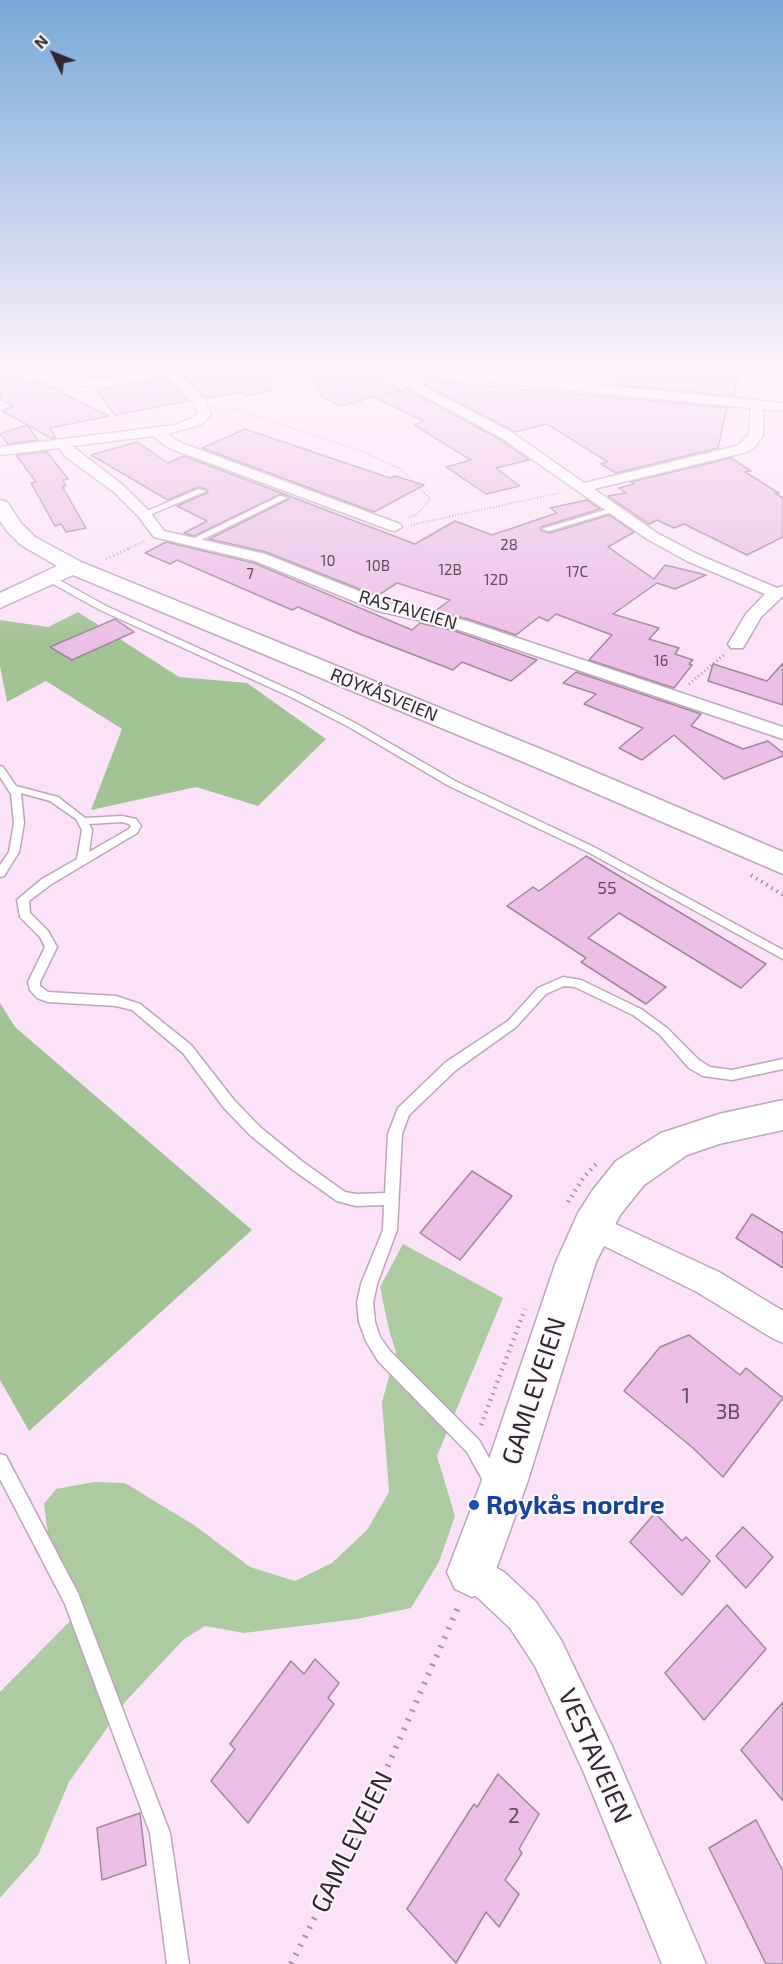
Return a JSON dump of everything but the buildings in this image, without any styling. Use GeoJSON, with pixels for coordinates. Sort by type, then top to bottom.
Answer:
{"type":"FeatureCollection","features":[{"type":"Feature","properties":{"kind":"main road","name":"RØYKÅSVEIEN"},"geometry":{"type":"LineString","coordinates":[[0,506],[14,527],[28,541],[77,569],[562,768],[783,864]]}},
{"type":"Feature","properties":{"kind":"main road"},"geometry":{"type":"LineString","coordinates":[[0,601],[49,578],[77,569]]}},
{"type":"Feature","properties":{"kind":"main road","name":"GAMLEVEIEN"},"geometry":{"type":"LineString","coordinates":[[472,1572],[576,1262],[592,1226],[619,1185],[630,1173],[674,1144],[719,1129],[783,1114]]}},
{"type":"Feature","properties":{"kind":"street"},"geometry":{"type":"LineString","coordinates":[[83,463],[119,489],[144,514],[159,534]]}},
{"type":"Feature","properties":{"kind":"street"},"geometry":{"type":"LineString","coordinates":[[222,463],[395,527]]}},
{"type":"Feature","properties":{"kind":"street"},"geometry":{"type":"LineString","coordinates":[[548,463],[652,536],[693,558],[780,592],[754,614],[737,644]]}},
{"type":"Feature","properties":{"kind":"street"},"geometry":{"type":"LineString","coordinates":[[584,487],[685,463]]}},
{"type":"Feature","properties":{"kind":"street","name":"RASTAVEIEN"},"geometry":{"type":"LineString","coordinates":[[159,534],[260,557],[384,607],[461,625],[783,733]]}},
{"type":"Feature","properties":{"kind":"street"},"geometry":{"type":"LineString","coordinates":[[592,1226],[742,1300],[783,1328]]}},
{"type":"Feature","properties":{"kind":"street","name":"VESTAVEIEN"},"geometry":{"type":"LineString","coordinates":[[472,1572],[491,1585],[523,1615],[548,1653],[598,1760],[684,1964]]}},
{"type":"Feature","properties":{"kind":"lane"},"geometry":{"type":"LineString","coordinates":[[144,514],[202,491]]}},
{"type":"Feature","properties":{"kind":"lane"},"geometry":{"type":"LineString","coordinates":[[190,542],[283,498]]}},
{"type":"Feature","properties":{"kind":"lane"},"geometry":{"type":"LineString","coordinates":[[546,529],[615,510]]}},
{"type":"Feature","properties":{"kind":"lane"},"geometry":{"type":"LineString","coordinates":[[49,578],[103,608],[314,705],[453,784],[590,849],[783,955]]}},
{"type":"Feature","properties":{"kind":"lane"},"geometry":{"type":"LineString","coordinates":[[0,769],[16,794],[19,823],[14,852],[0,873]]}},
{"type":"Feature","properties":{"kind":"lane"},"geometry":{"type":"LineString","coordinates":[[12,788],[30,791],[62,803],[83,821],[86,838],[82,861]]}},
{"type":"Feature","properties":{"kind":"lane"},"geometry":{"type":"LineString","coordinates":[[83,821],[128,819],[136,826],[128,835],[28,894],[22,902],[24,914],[44,934],[51,947],[34,982],[34,987],[41,995],[48,997],[116,1001],[136,1007],[187,1049],[229,1104],[255,1131],[298,1166],[342,1197],[356,1200],[391,1199]]}},
{"type":"Feature","properties":{"kind":"lane"},"geometry":{"type":"LineString","coordinates":[[500,1493],[473,1446],[384,1356],[374,1341],[367,1322],[365,1303],[369,1284],[390,1230],[394,1134],[403,1112],[451,1065],[512,1024],[542,991],[555,983],[577,982],[637,1012],[663,1031],[694,1064],[708,1072],[732,1075],[783,1064]]}},
{"type":"Feature","properties":{"kind":"lane"},"geometry":{"type":"LineString","coordinates":[[0,1462],[72,1599],[159,1833],[178,1964]]}},
{"type":"Feature","properties":{"kind":"path"},"geometry":{"type":"LineString","coordinates":[[387,463],[401,469],[430,499],[418,513],[395,527]]}},
{"type":"Feature","properties":{"kind":"path"},"geometry":{"type":"LineString","coordinates":[[395,527],[435,521],[584,487]]}},
{"type":"Feature","properties":{"kind":"path"},"geometry":{"type":"LineString","coordinates":[[77,569],[159,534]]}},
{"type":"Feature","properties":{"kind":"path"},"geometry":{"type":"LineString","coordinates":[[675,696],[737,644]]}},
{"type":"Feature","properties":{"kind":"path","name":"GAMLEVEIEN"},"geometry":{"type":"LineString","coordinates":[[291,1964],[364,1821],[438,1657],[472,1572]]}},
{"type":"Feature","properties":{"kind":"green space"},"geometry":{"type":"Polygon","coordinates":[[[78,612],[179,677],[247,683],[326,739],[258,806],[196,787],[91,810],[122,729],[46,681],[7,702],[0,666],[0,620],[48,627],[78,612]]]}},
{"type":"Feature","properties":{"kind":"green space"},"geometry":{"type":"Polygon","coordinates":[[[0,1003],[15,1027],[252,1230],[29,1431],[0,1380],[0,1003]]]}},
{"type":"Feature","properties":{"kind":"green space"},"geometry":{"type":"Polygon","coordinates":[[[403,1244],[503,1298],[437,1456],[455,1516],[439,1562],[411,1608],[357,1619],[244,1633],[205,1626],[183,1640],[126,1701],[69,1782],[38,1855],[0,1898],[0,1692],[83,1608],[48,1535],[44,1504],[56,1489],[94,1482],[125,1483],[194,1525],[250,1567],[295,1581],[332,1563],[367,1530],[389,1492],[382,1402],[396,1352],[380,1287],[403,1244]]]}},
{"type":"Feature","properties":{"kind":"place","name":"Røykås nordre"},"geometry":{"type":"Point","coordinates":[474,1505]}}]}
